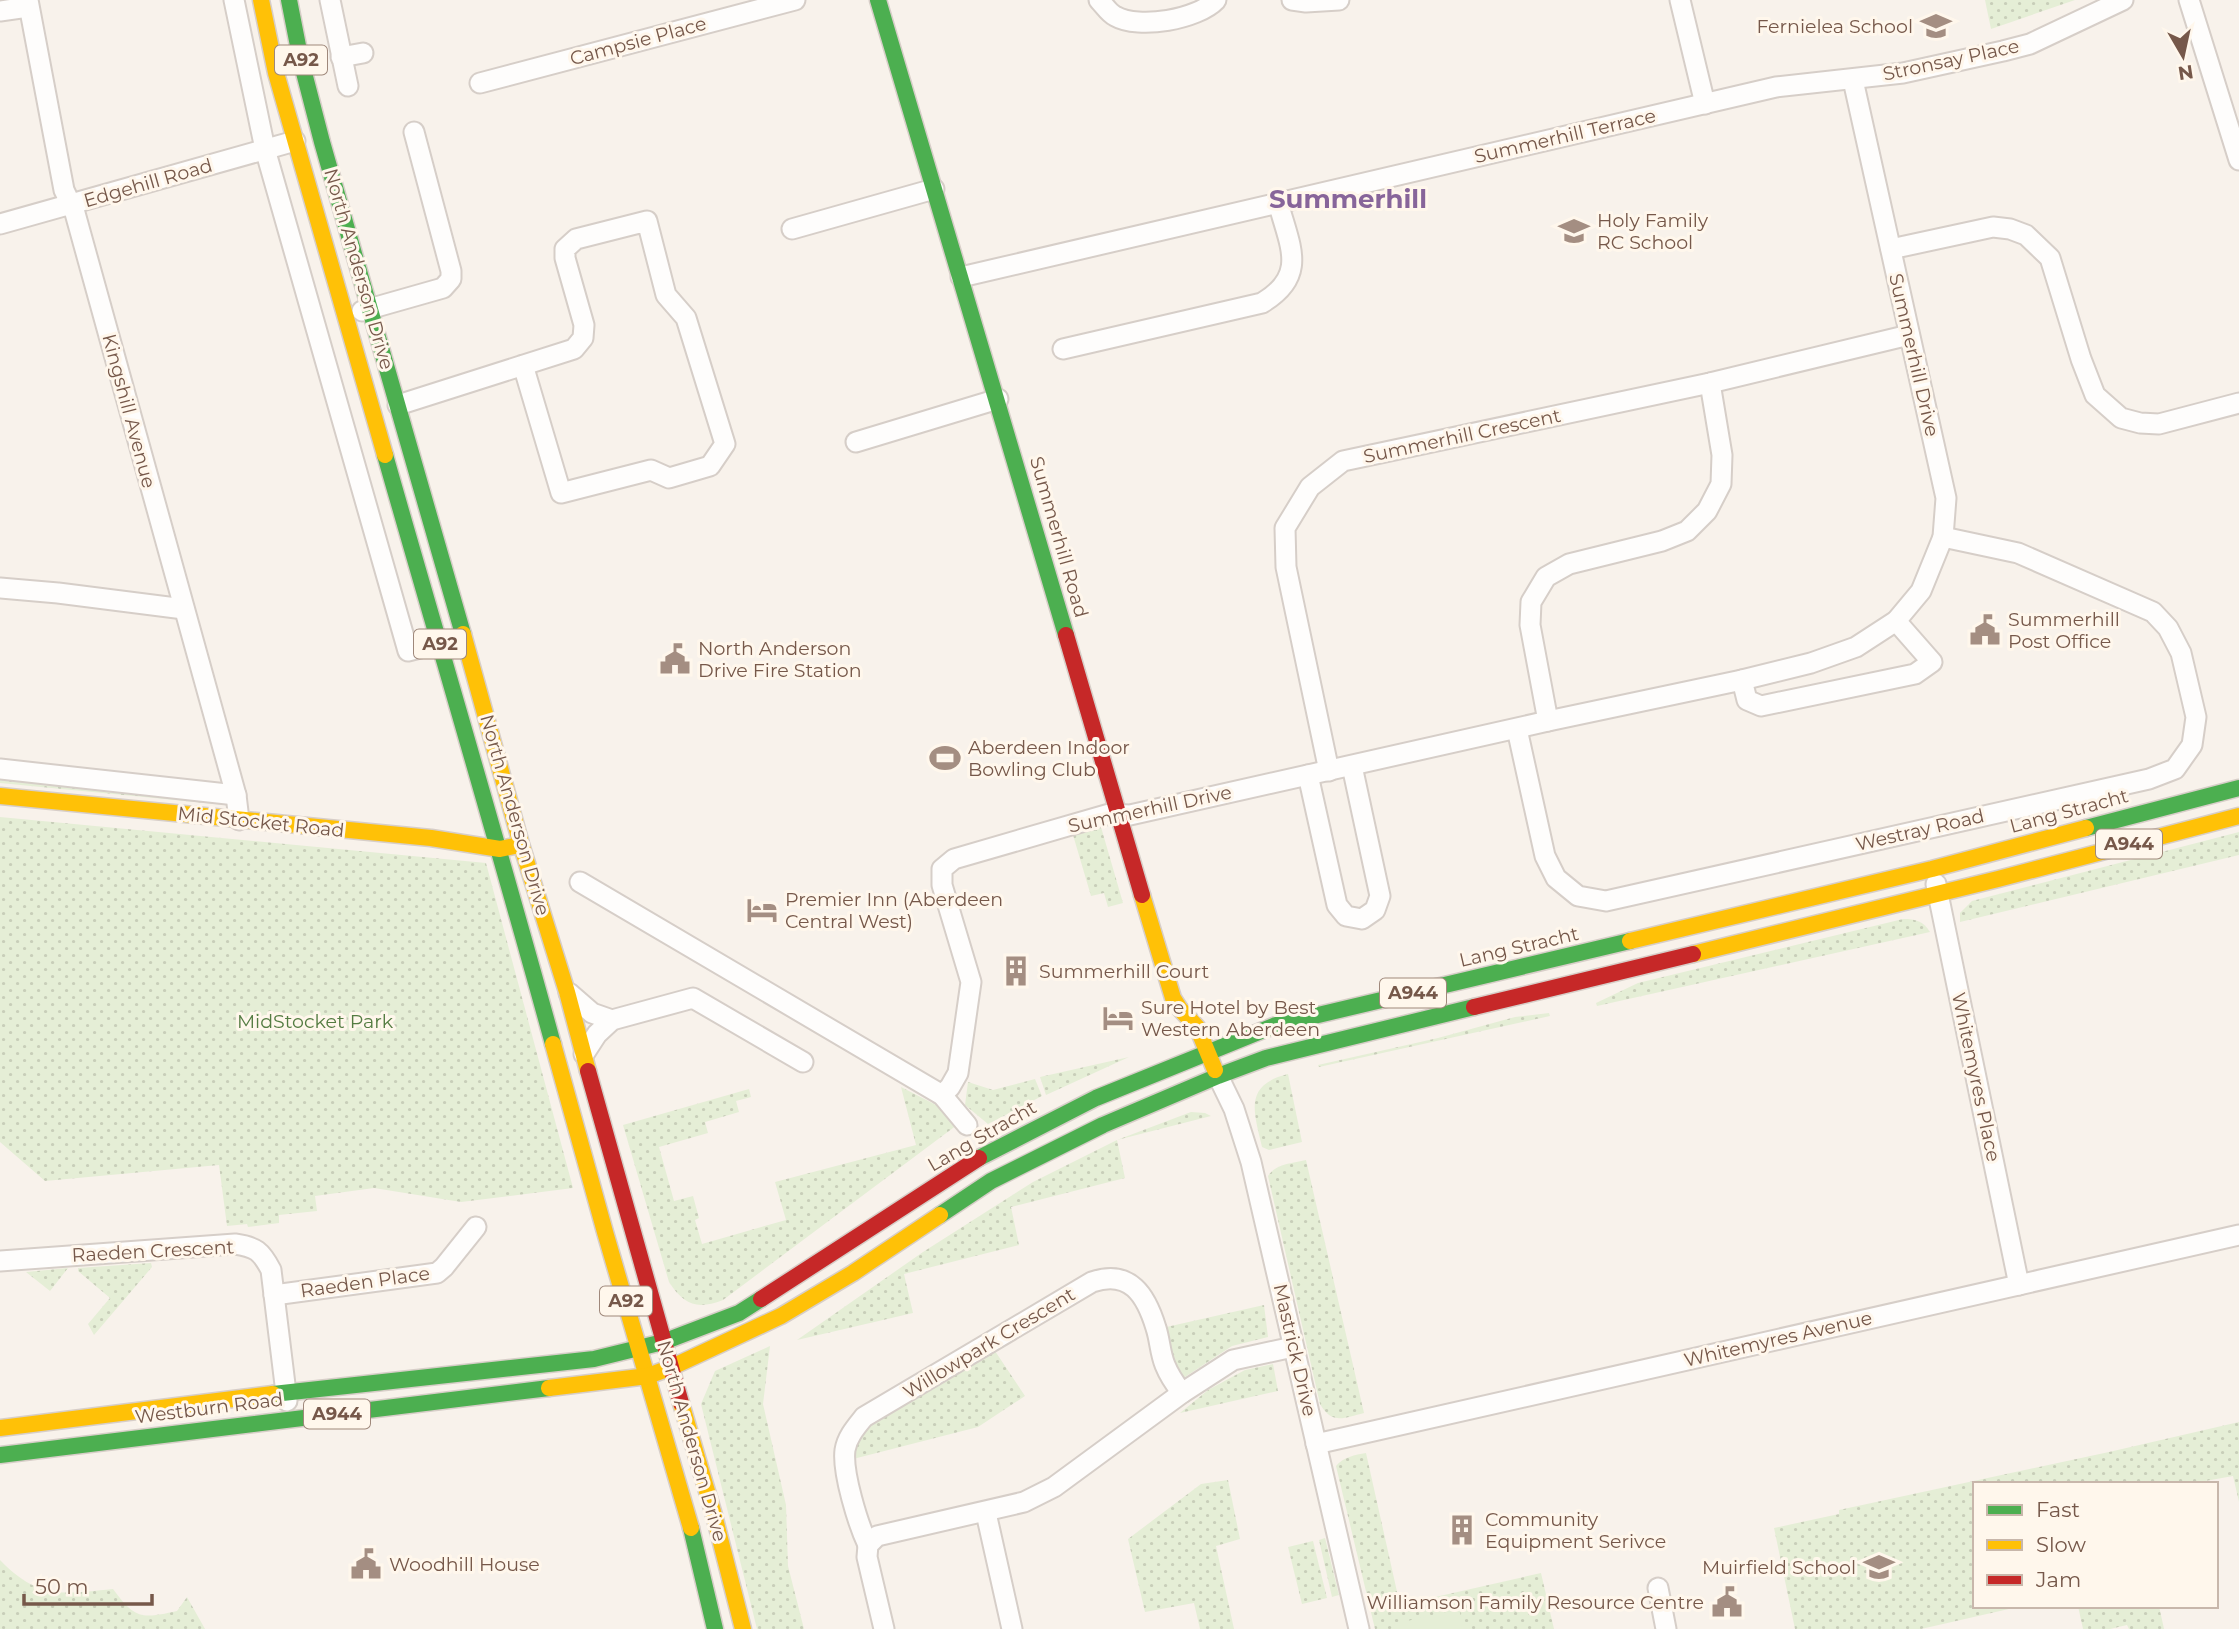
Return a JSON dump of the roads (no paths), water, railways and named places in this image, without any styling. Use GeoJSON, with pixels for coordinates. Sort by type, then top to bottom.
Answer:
{"type":"FeatureCollection","features":[{"type":"Feature","properties":{"kind":"main road","name":"North Anderson Drive"},"geometry":{"type":"LineString","coordinates":[[261,0],[276,73],[478,781],[500,849],[693,1534],[715,1629]]}},
{"type":"Feature","properties":{"kind":"main road","name":"North Anderson Drive"},"geometry":{"type":"LineString","coordinates":[[289,0],[311,101],[463,629],[521,844],[567,992],[663,1342],[714,1515],[743,1629]]}},
{"type":"Feature","properties":{"kind":"main road","name":"Summerhill Road"},"geometry":{"type":"LineString","coordinates":[[878,0],[1173,998],[1197,1027],[1218,1076]]}},
{"type":"Feature","properties":{"kind":"main road","name":"Lang Stracht"},"geometry":{"type":"LineString","coordinates":[[663,1342],[739,1312],[846,1246],[977,1159],[1096,1098],[1276,1025],[1932,869],[2239,788]]}},
{"type":"Feature","properties":{"kind":"main road","name":"Mid Stocket Road"},"geometry":{"type":"LineString","coordinates":[[0,796],[431,838],[500,849],[521,844]]}},
{"type":"Feature","properties":{"kind":"main road","name":"A944"},"geometry":{"type":"LineString","coordinates":[[672,1367],[781,1316],[853,1273],[991,1181],[1103,1125],[1218,1076],[1280,1054],[1938,893],[2239,816]]}},
{"type":"Feature","properties":{"kind":"main road","name":"Westburn Road"},"geometry":{"type":"LineString","coordinates":[[0,1428],[285,1392],[594,1359],[663,1342]]}},
{"type":"Feature","properties":{"kind":"main road","name":"Westburn Road"},"geometry":{"type":"LineString","coordinates":[[0,1455],[648,1376],[672,1367]]}},
{"type":"Feature","properties":{"kind":"street"},"geometry":{"type":"LineString","coordinates":[[234,0],[265,149],[408,651],[439,643]]}},
{"type":"Feature","properties":{"kind":"street"},"geometry":{"type":"LineString","coordinates":[[330,0],[348,86]]}},
{"type":"Feature","properties":{"kind":"street","name":"Campsie Place"},"geometry":{"type":"LineString","coordinates":[[480,83],[795,0]]}},
{"type":"Feature","properties":{"kind":"street"},"geometry":{"type":"LineString","coordinates":[[1099,0],[1114,16],[1145,24],[1209,7],[1216,0]]}},
{"type":"Feature","properties":{"kind":"street"},"geometry":{"type":"LineString","coordinates":[[1292,0],[1339,0]]}},
{"type":"Feature","properties":{"kind":"street"},"geometry":{"type":"LineString","coordinates":[[1680,0],[1705,104]]}},
{"type":"Feature","properties":{"kind":"street","name":"Stronsay Place"},"geometry":{"type":"LineString","coordinates":[[1853,80],[1938,66],[2030,44],[2123,0]]}},
{"type":"Feature","properties":{"kind":"street"},"geometry":{"type":"LineString","coordinates":[[2189,0],[2239,160]]}},
{"type":"Feature","properties":{"kind":"street"},"geometry":{"type":"LineString","coordinates":[[0,11],[28,3]]}},
{"type":"Feature","properties":{"kind":"street","name":"Kingshill Avenue"},"geometry":{"type":"LineString","coordinates":[[28,3],[64,190],[72,204],[236,795],[239,820]]}},
{"type":"Feature","properties":{"kind":"street"},"geometry":{"type":"LineString","coordinates":[[341,57],[363,53]]}},
{"type":"Feature","properties":{"kind":"street","name":"Summerhill Terrace"},"geometry":{"type":"LineString","coordinates":[[961,276],[1776,88],[1853,80]]}},
{"type":"Feature","properties":{"kind":"street","name":"Summerhill Drive"},"geometry":{"type":"LineString","coordinates":[[942,1095],[958,1073],[971,982],[942,885],[942,869],[954,859],[1109,814],[1130,815],[1811,663],[1856,648],[1896,621],[1921,592],[1943,537],[1945,498],[1853,80]]}},
{"type":"Feature","properties":{"kind":"street"},"geometry":{"type":"LineString","coordinates":[[345,316],[443,288],[451,279],[414,132]]}},
{"type":"Feature","properties":{"kind":"street","name":"Edgehill Road"},"geometry":{"type":"LineString","coordinates":[[0,224],[295,141]]}},
{"type":"Feature","properties":{"kind":"street"},"geometry":{"type":"LineString","coordinates":[[792,229],[934,189]]}},
{"type":"Feature","properties":{"kind":"street"},"geometry":{"type":"LineString","coordinates":[[1063,349],[1262,303],[1274,295],[1288,279],[1292,262],[1278,202]]}},
{"type":"Feature","properties":{"kind":"street"},"geometry":{"type":"LineString","coordinates":[[398,405],[523,365],[574,349],[583,338],[584,325],[565,258],[565,249],[576,239],[647,221],[666,295],[686,318],[725,444],[710,466],[669,478],[651,470],[561,493],[523,365]]}},
{"type":"Feature","properties":{"kind":"street"},"geometry":{"type":"LineString","coordinates":[[1891,249],[1993,227],[2026,235],[2050,258],[2090,383],[2095,395],[2107,407],[2121,418],[2159,425],[2239,403]]}},
{"type":"Feature","properties":{"kind":"street","name":"Summerhill Crescent"},"geometry":{"type":"LineString","coordinates":[[1329,771],[1286,567],[1285,528],[1310,486],[1343,461],[1710,383],[1909,335]]}},
{"type":"Feature","properties":{"kind":"street"},"geometry":{"type":"LineString","coordinates":[[1548,721],[1530,625],[1531,601],[1546,577],[1569,564],[1662,541],[1687,531],[1707,511],[1721,484],[1722,455],[1710,383]]}},
{"type":"Feature","properties":{"kind":"street"},"geometry":{"type":"LineString","coordinates":[[856,442],[998,399]]}},
{"type":"Feature","properties":{"kind":"street","name":"Westray Road"},"geometry":{"type":"LineString","coordinates":[[1517,729],[1545,856],[1556,878],[1577,896],[1606,901],[2149,779],[2175,769],[2192,745],[2196,717],[2181,653],[2168,628],[2152,612],[2018,553],[1943,537]]}},
{"type":"Feature","properties":{"kind":"street"},"geometry":{"type":"LineString","coordinates":[[0,588],[184,609]]}},
{"type":"Feature","properties":{"kind":"street"},"geometry":{"type":"LineString","coordinates":[[1742,680],[1747,700],[1761,706],[1914,674],[1932,662],[1896,621]]}},
{"type":"Feature","properties":{"kind":"street"},"geometry":{"type":"LineString","coordinates":[[1308,775],[1337,905],[1346,915],[1362,919],[1375,910],[1380,896],[1352,766]]}},
{"type":"Feature","properties":{"kind":"street","name":"Mid Stocket Road"},"geometry":{"type":"LineString","coordinates":[[0,769],[236,795]]}},
{"type":"Feature","properties":{"kind":"street","name":"Whitemyres Place"},"geometry":{"type":"LineString","coordinates":[[1932,869],[2019,1284]]}},
{"type":"Feature","properties":{"kind":"street"},"geometry":{"type":"LineString","coordinates":[[580,882],[942,1095],[967,1125]]}},
{"type":"Feature","properties":{"kind":"street"},"geometry":{"type":"LineString","coordinates":[[567,992],[592,1013],[612,1020]]}},
{"type":"Feature","properties":{"kind":"street"},"geometry":{"type":"LineString","coordinates":[[584,1054],[597,1034],[612,1020],[693,998],[803,1062]]}},
{"type":"Feature","properties":{"kind":"street","name":"Mastrick Drive"},"geometry":{"type":"LineString","coordinates":[[1218,1076],[1234,1109],[1251,1162],[1359,1629]]}},
{"type":"Feature","properties":{"kind":"street","name":"Raeden Place"},"geometry":{"type":"LineString","coordinates":[[274,1295],[437,1273],[476,1227]]}},
{"type":"Feature","properties":{"kind":"street","name":"Whitemyres Avenue"},"geometry":{"type":"LineString","coordinates":[[1316,1444],[2239,1235]]}},
{"type":"Feature","properties":{"kind":"street","name":"Raeden Crescent"},"geometry":{"type":"LineString","coordinates":[[0,1261],[235,1244],[253,1247],[264,1257],[271,1270],[290,1419]]}},
{"type":"Feature","properties":{"kind":"street","name":"Willowpark Crescent"},"geometry":{"type":"LineString","coordinates":[[884,1629],[867,1556],[868,1545],[861,1531],[846,1469],[845,1448],[852,1431],[864,1417],[1092,1282],[1116,1277],[1138,1290],[1156,1327],[1164,1363],[1182,1393]]}},
{"type":"Feature","properties":{"kind":"street"},"geometry":{"type":"LineString","coordinates":[[868,1545],[877,1536],[986,1513],[1024,1502],[1054,1488],[1182,1393],[1233,1360],[1293,1347]]}},
{"type":"Feature","properties":{"kind":"street"},"geometry":{"type":"LineString","coordinates":[[986,1513],[1012,1629]]}},
{"type":"Feature","properties":{"kind":"street"},"geometry":{"type":"LineString","coordinates":[[1658,1588],[1663,1628]]}},
{"type":"Feature","properties":{"kind":"place","name":"Fernielea School"},"geometry":{"type":"Point","coordinates":[1936,26]}},
{"type":"Feature","properties":{"kind":"place","name":"Holy Family RC School"},"geometry":{"type":"Point","coordinates":[1574,231]}},
{"type":"Feature","properties":{"kind":"place","name":"Summerhill Post Office"},"geometry":{"type":"Point","coordinates":[1985,630]}},
{"type":"Feature","properties":{"kind":"place","name":"North Anderson Drive Fire Station"},"geometry":{"type":"Point","coordinates":[675,659]}},
{"type":"Feature","properties":{"kind":"place","name":"Aberdeen Indoor Bowling Club"},"geometry":{"type":"Point","coordinates":[945,758]}},
{"type":"Feature","properties":{"kind":"place","name":"Premier Inn (Aberdeen Central West)"},"geometry":{"type":"Point","coordinates":[762,910]}},
{"type":"Feature","properties":{"kind":"place","name":"Summerhill Court"},"geometry":{"type":"Point","coordinates":[1016,971]}},
{"type":"Feature","properties":{"kind":"place","name":"Sure Hotel by Best Western Aberdeen"},"geometry":{"type":"Point","coordinates":[1118,1018]}},
{"type":"Feature","properties":{"kind":"place","name":"Community Equipment Serivce"},"geometry":{"type":"Point","coordinates":[1462,1530]}},
{"type":"Feature","properties":{"kind":"place","name":"Woodhill House"},"geometry":{"type":"Point","coordinates":[366,1564]}},
{"type":"Feature","properties":{"kind":"place","name":"Muirfield School"},"geometry":{"type":"Point","coordinates":[1879,1567]}},
{"type":"Feature","properties":{"kind":"place","name":"Williamson Family Resource Centre"},"geometry":{"type":"Point","coordinates":[1727,1602]}},
{"type":"Feature","properties":{"kind":"district","name":"Summerhill"},"geometry":{"type":"Point","coordinates":[1348,199]}},
{"type":"Feature","properties":{"kind":"park label","name":"MidStocket Park"},"geometry":{"type":"Point","coordinates":[315,1021]}}]}
